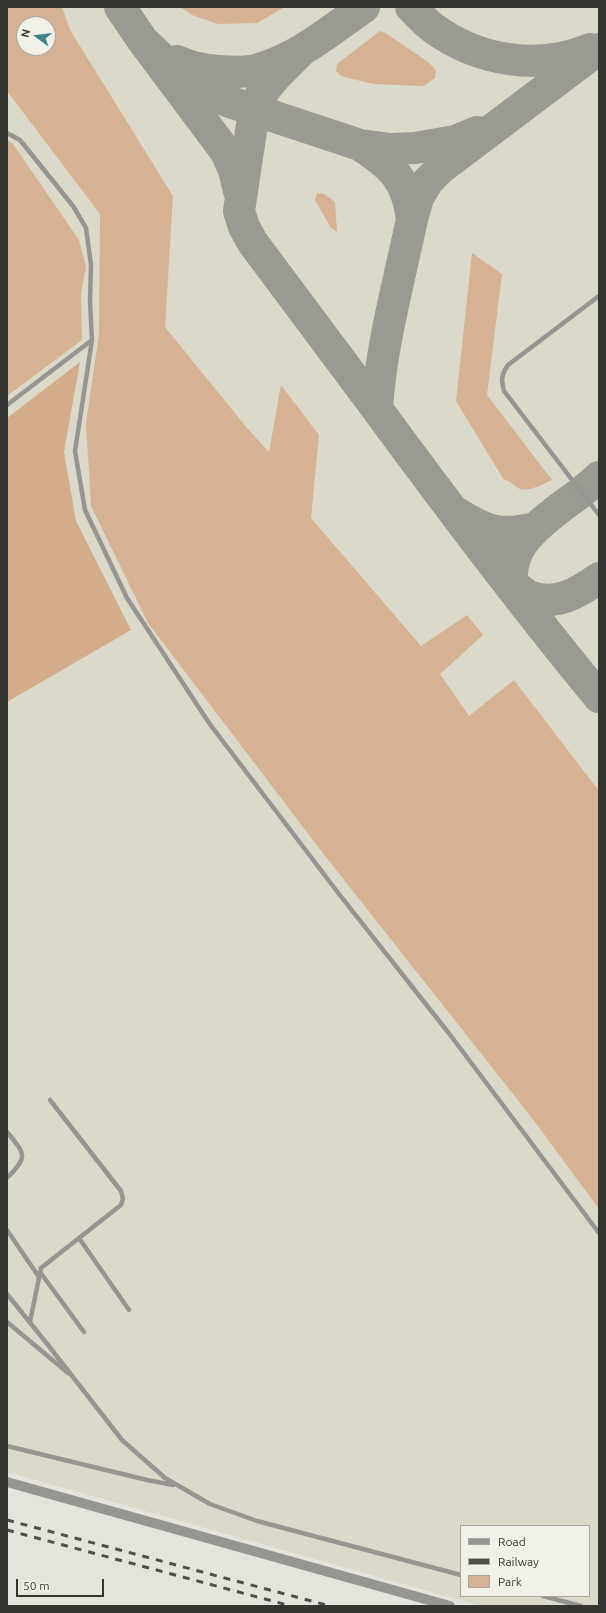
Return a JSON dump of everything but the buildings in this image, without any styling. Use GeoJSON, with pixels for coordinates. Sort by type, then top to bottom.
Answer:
{"type":"FeatureCollection","features":[{"type":"Feature","properties":{"kind":"street"},"geometry":{"type":"LineString","coordinates":[[7,1482],[450,1606]]}},
{"type":"Feature","properties":{"kind":"lane"},"geometry":{"type":"LineString","coordinates":[[7,133],[20,140],[73,206],[86,228],[91,265],[90,301],[92,340],[75,451],[85,510],[127,598],[210,723],[339,894],[451,1036],[599,1233]]}},
{"type":"Feature","properties":{"kind":"lane"},"geometry":{"type":"LineString","coordinates":[[599,296],[508,365],[503,372],[501,379],[504,392],[599,515]]}},
{"type":"Feature","properties":{"kind":"lane"},"geometry":{"type":"LineString","coordinates":[[7,405],[92,340]]}},
{"type":"Feature","properties":{"kind":"lane"},"geometry":{"type":"LineString","coordinates":[[30,1322],[41,1268],[121,1205],[123,1200],[121,1191],[50,1100]]}},
{"type":"Feature","properties":{"kind":"lane"},"geometry":{"type":"LineString","coordinates":[[7,1132],[22,1150],[22,1159],[20,1165],[7,1178]]}},
{"type":"Feature","properties":{"kind":"lane"},"geometry":{"type":"LineString","coordinates":[[7,1230],[84,1332]]}},
{"type":"Feature","properties":{"kind":"lane"},"geometry":{"type":"LineString","coordinates":[[79,1238],[128,1310]]}},
{"type":"Feature","properties":{"kind":"lane"},"geometry":{"type":"LineString","coordinates":[[7,1294],[122,1440],[165,1478],[210,1504],[257,1521],[460,1575]]}},
{"type":"Feature","properties":{"kind":"lane"},"geometry":{"type":"LineString","coordinates":[[7,1322],[75,1379]]}},
{"type":"Feature","properties":{"kind":"lane"},"geometry":{"type":"LineString","coordinates":[[7,1446],[147,1480],[178,1486]]}},
{"type":"Feature","properties":{"kind":"lane"},"geometry":{"type":"LineString","coordinates":[[547,1597],[582,1606]]}},
{"type":"Feature","properties":{"kind":"shaded area"},"geometry":{"type":"Polygon","coordinates":[[[7,7],[599,7],[599,1606],[481,1606],[7,1472],[7,7]]]}},
{"type":"Feature","properties":{"kind":"shaded area"},"geometry":{"type":"Polygon","coordinates":[[[80,362],[64,452],[76,521],[131,630],[7,702],[7,418],[80,362]]]}},
{"type":"Feature","properties":{"kind":"green space"},"geometry":{"type":"Polygon","coordinates":[[[7,7],[62,7],[70,30],[173,196],[165,327],[247,428],[269,452],[281,385],[319,435],[311,518],[421,646],[467,615],[483,635],[440,674],[469,716],[514,680],[599,791],[599,1209],[532,1118],[322,852],[148,623],[91,506],[86,423],[99,334],[100,214],[7,91],[7,7]]]}},
{"type":"Feature","properties":{"kind":"green space"},"geometry":{"type":"Polygon","coordinates":[[[180,7],[285,7],[257,23],[218,24],[192,15],[180,7]]]}},
{"type":"Feature","properties":{"kind":"green space"},"geometry":{"type":"Polygon","coordinates":[[[380,31],[387,34],[428,62],[436,70],[435,78],[424,86],[373,84],[341,76],[336,71],[337,64],[380,31]]]}},
{"type":"Feature","properties":{"kind":"green space"},"geometry":{"type":"Polygon","coordinates":[[[7,140],[13,144],[79,240],[86,267],[81,293],[82,340],[7,396],[7,140]]]}},
{"type":"Feature","properties":{"kind":"green space"},"geometry":{"type":"Polygon","coordinates":[[[317,193],[324,194],[335,202],[337,232],[331,228],[315,200],[317,193]]]}},
{"type":"Feature","properties":{"kind":"green space"},"geometry":{"type":"Polygon","coordinates":[[[472,253],[502,274],[487,395],[552,480],[531,489],[518,488],[510,482],[504,480],[456,401],[472,253]]]}},
{"type":"Feature","properties":{"kind":"taxiway"},"geometry":{"type":"LineString","coordinates":[[120,7],[143,41],[226,152],[234,170],[239,191]]}},
{"type":"Feature","properties":{"kind":"taxiway"},"geometry":{"type":"LineString","coordinates":[[177,61],[192,67],[214,71],[239,72],[259,69],[301,51],[364,7]]}},
{"type":"Feature","properties":{"kind":"taxiway"},"geometry":{"type":"LineString","coordinates":[[411,7],[433,28],[469,48],[489,55],[530,61],[550,60],[570,56],[590,49]]}},
{"type":"Feature","properties":{"kind":"taxiway"},"geometry":{"type":"LineString","coordinates":[[143,41],[172,68],[227,101],[360,145],[391,149],[415,148],[455,141],[477,132]]}},
{"type":"Feature","properties":{"kind":"taxiway"},"geometry":{"type":"LineString","coordinates":[[303,49],[276,76],[261,94],[254,111],[239,211],[244,227],[253,243],[377,409]]}},
{"type":"Feature","properties":{"kind":"taxiway"},"geometry":{"type":"LineString","coordinates":[[599,49],[441,168],[428,181],[418,198],[412,219],[386,337],[377,409],[486,555],[599,697]]}},
{"type":"Feature","properties":{"kind":"taxiway"},"geometry":{"type":"LineString","coordinates":[[360,145],[381,160],[396,175],[406,194],[410,205],[412,219]]}},
{"type":"Feature","properties":{"kind":"taxiway"},"geometry":{"type":"LineString","coordinates":[[514,591],[512,576],[513,563],[525,540],[544,521],[599,477]]}},
{"type":"Feature","properties":{"kind":"taxiway"},"geometry":{"type":"LineString","coordinates":[[457,513],[485,528],[494,531],[513,532],[535,528]]}},
{"type":"Feature","properties":{"kind":"taxiway"},"geometry":{"type":"LineString","coordinates":[[511,583],[529,596],[548,600],[566,597],[583,589],[599,578]]}},
{"type":"Feature","properties":{"kind":"railway"},"geometry":{"type":"LineString","coordinates":[[7,1520],[330,1606]]}},
{"type":"Feature","properties":{"kind":"railway"},"geometry":{"type":"LineString","coordinates":[[7,1530],[291,1606]]}}]}
